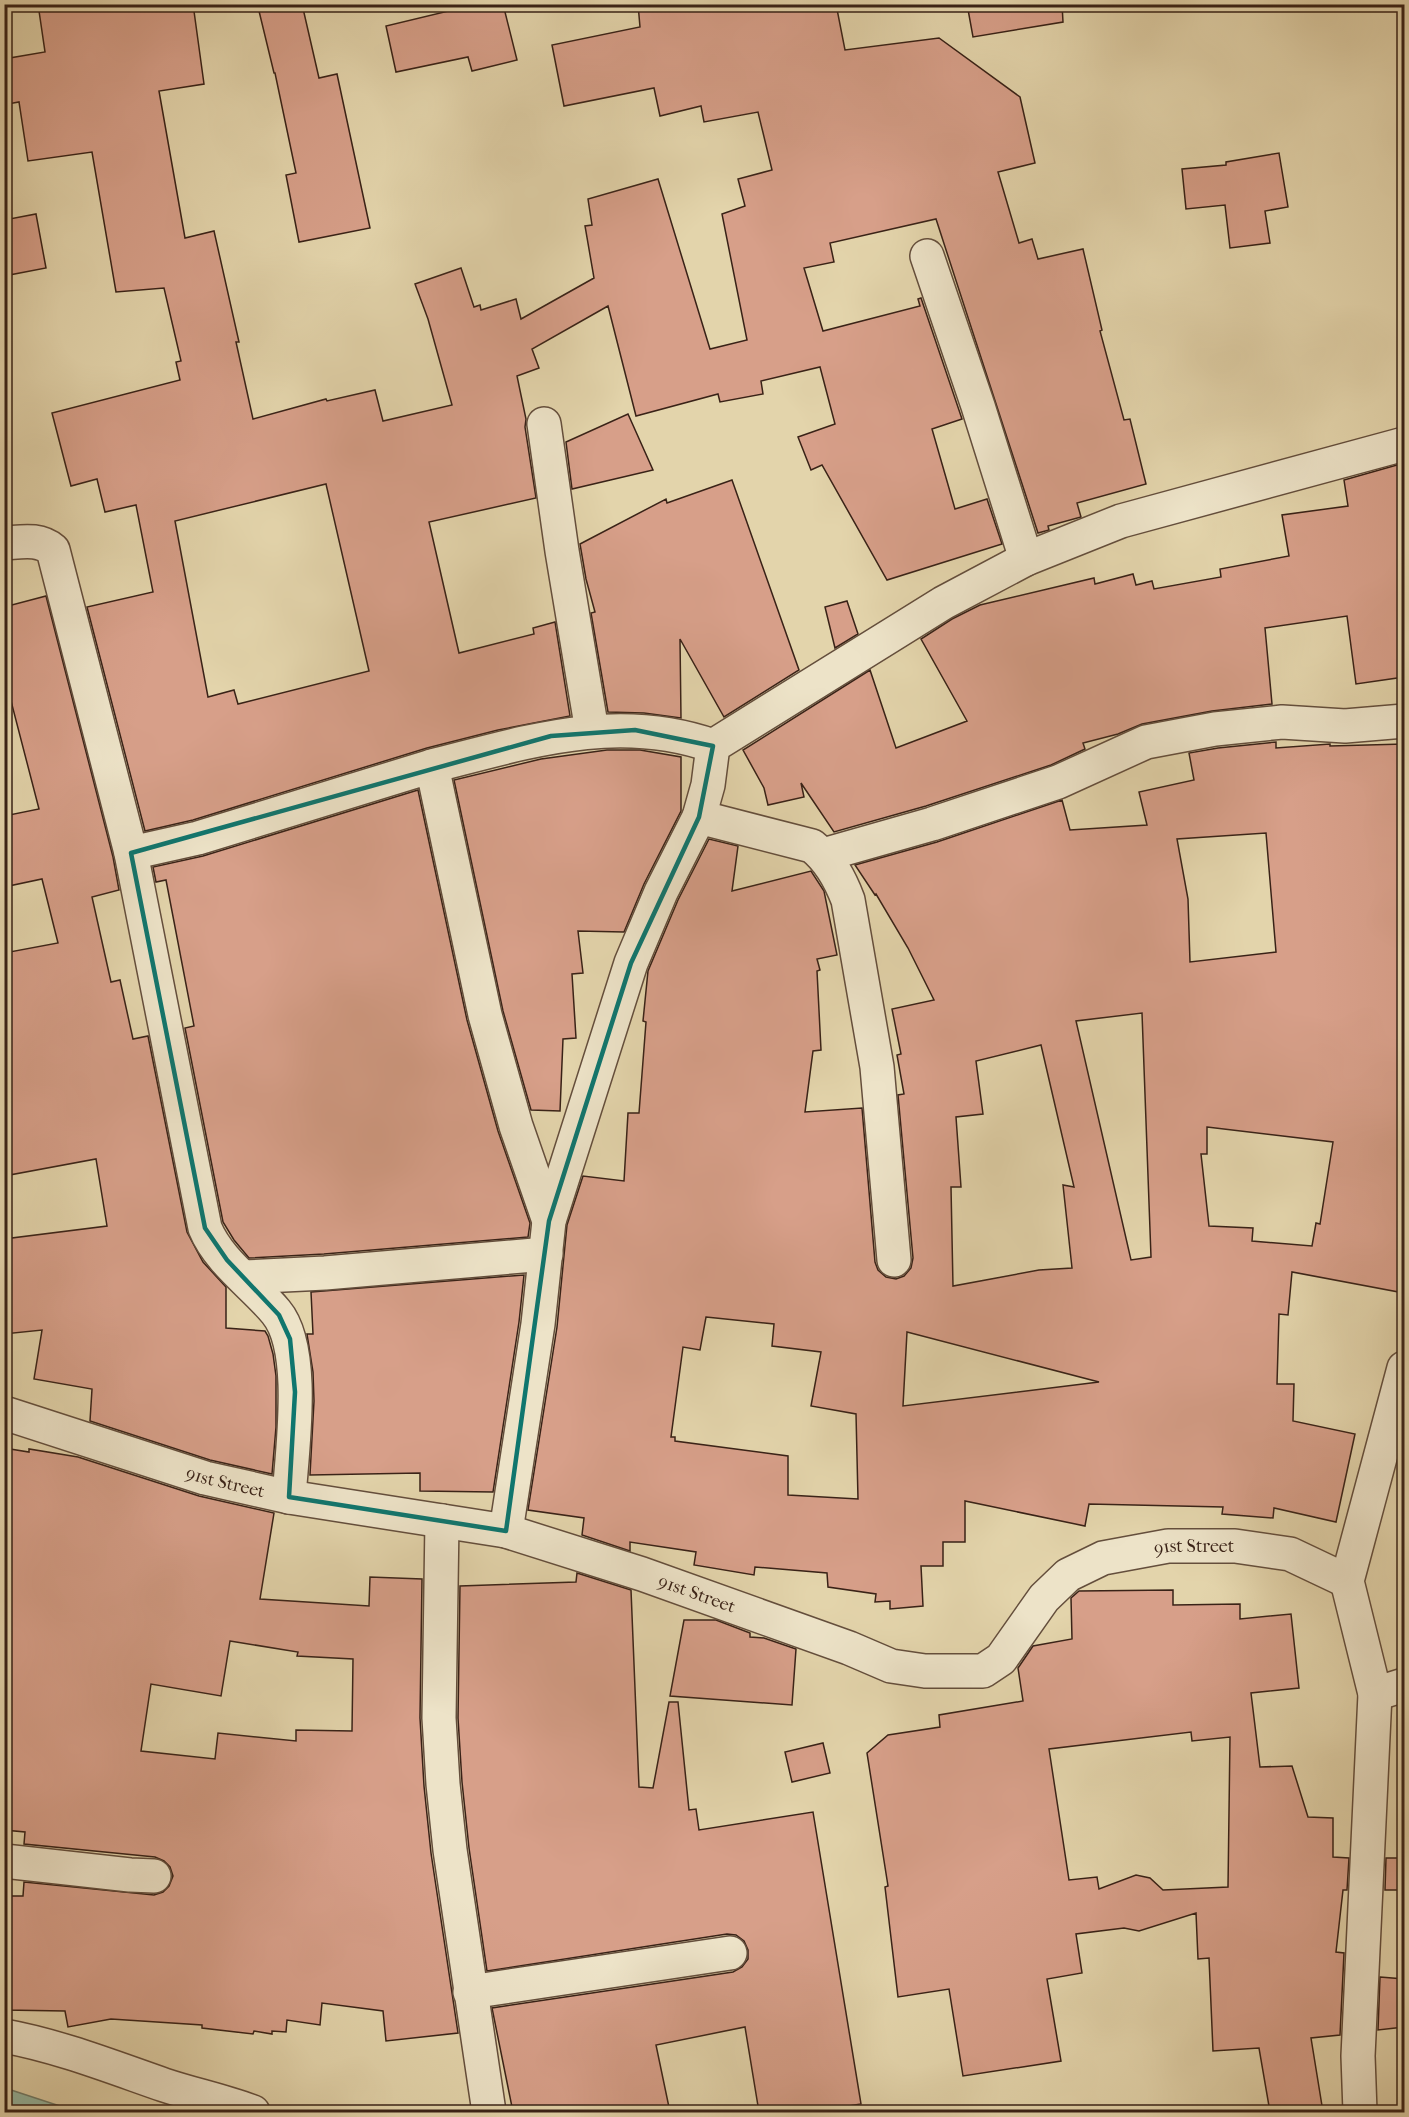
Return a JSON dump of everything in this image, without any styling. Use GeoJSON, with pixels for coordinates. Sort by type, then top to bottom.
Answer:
{"type":"FeatureCollection","features":[{"type":"Feature","properties":{"kind":"street"},"geometry":{"type":"LineString","coordinates":[[927,256],[978,406],[1026,559]]}},
{"type":"Feature","properties":{"kind":"street"},"geometry":{"type":"LineString","coordinates":[[544,424],[592,731]]}},
{"type":"Feature","properties":{"kind":"street"},"geometry":{"type":"LineString","coordinates":[[713,746],[943,603],[1026,559],[1121,521],[1404,444]]}},
{"type":"Feature","properties":{"kind":"street"},"geometry":{"type":"LineString","coordinates":[[4,543],[37,541],[46,543],[54,550],[131,853],[206,1228],[210,1240],[279,1315],[290,1339],[295,1392],[289,1497]]}},
{"type":"Feature","properties":{"kind":"street"},"geometry":{"type":"LineString","coordinates":[[823,855],[932,824],[1058,782],[1146,742],[1215,729],[1282,722],[1345,726],[1404,721]]}},
{"type":"Feature","properties":{"kind":"street"},"geometry":{"type":"LineString","coordinates":[[131,853],[198,838],[432,766],[551,736],[592,731],[635,730],[692,739],[713,746]]}},
{"type":"Feature","properties":{"kind":"street"},"geometry":{"type":"LineString","coordinates":[[506,1531],[538,1324],[549,1221],[631,963],[649,917],[699,817],[708,785],[713,746]]}},
{"type":"Feature","properties":{"kind":"street"},"geometry":{"type":"LineString","coordinates":[[432,766],[485,1015],[516,1126],[549,1221]]}},
{"type":"Feature","properties":{"kind":"street"},"geometry":{"type":"LineString","coordinates":[[699,817],[812,846],[823,855],[841,883],[848,900],[878,1067],[894,1260]]}},
{"type":"Feature","properties":{"kind":"street"},"geometry":{"type":"LineString","coordinates":[[244,1277],[325,1273],[546,1254]]}},
{"type":"Feature","properties":{"kind":"street"},"geometry":{"type":"LineString","coordinates":[[1360,2112],[1358,2056],[1390,1690],[1347,1581],[1404,1368]]}},
{"type":"Feature","properties":{"kind":"street","name":"91st Street"},"geometry":{"type":"LineString","coordinates":[[4,1413],[205,1478],[289,1497],[506,1531],[642,1574],[849,1648],[891,1666],[925,1671],[983,1671],[1001,1659],[1044,1599],[1068,1575],[1103,1558],[1168,1546],[1235,1546],[1290,1554],[1347,1581]]}},
{"type":"Feature","properties":{"kind":"street"},"geometry":{"type":"LineString","coordinates":[[442,1521],[439,1718],[450,1850],[489,2112]]}},
{"type":"Feature","properties":{"kind":"street"},"geometry":{"type":"LineString","coordinates":[[4,1861],[154,1876]]}},
{"type":"Feature","properties":{"kind":"street"},"geometry":{"type":"LineString","coordinates":[[470,1992],[730,1953]]}},
{"type":"Feature","properties":{"kind":"street"},"geometry":{"type":"LineString","coordinates":[[4,2036],[35,2042],[253,2112]]}},
{"type":"Feature","properties":{"kind":"highlighted area"},"geometry":{"type":"Polygon","coordinates":[[[635,730],[713,746],[699,817],[631,963],[549,1221],[506,1531],[289,1497],[295,1392],[290,1339],[279,1315],[227,1260],[205,1228],[131,853],[551,736],[635,730]]]}},
{"type":"Feature","properties":{"kind":"shaded area"},"geometry":{"type":"Polygon","coordinates":[[[5,2088],[78,2112],[5,2112],[5,2088]]]}},
{"type":"Feature","properties":{"kind":"building"},"geometry":{"type":"Polygon","coordinates":[[[38,4],[112,4],[113,11],[161,4],[193,4],[204,84],[159,91],[185,238],[214,231],[239,342],[236,342],[253,419],[326,399],[327,401],[375,390],[383,421],[452,405],[428,319],[415,284],[461,268],[474,307],[480,305],[481,310],[516,299],[521,319],[594,278],[585,226],[592,225],[588,199],[658,179],[710,349],[747,340],[722,214],[745,206],[738,179],[772,170],[758,112],[704,122],[701,106],[660,116],[654,88],[564,106],[552,45],[640,27],[638,4],[836,4],[845,50],[939,38],[1020,97],[1035,163],[998,172],[1019,243],[1032,239],[1038,259],[1083,249],[1102,330],[1100,331],[1124,420],[1130,419],[1146,484],[1077,503],[1081,517],[1048,526],[1049,530],[1038,533],[936,219],[830,243],[834,262],[804,268],[823,331],[920,306],[918,299],[921,298],[962,419],[932,429],[955,509],[987,499],[1002,544],[887,580],[822,465],[811,470],[798,437],[835,424],[820,367],[761,381],[763,394],[720,402],[718,394],[636,416],[608,306],[532,349],[539,368],[517,376],[526,419],[525,427],[536,498],[429,522],[459,653],[534,634],[533,628],[555,622],[570,716],[498,730],[427,748],[193,820],[145,831],[87,607],[153,592],[136,505],[105,512],[97,479],[71,486],[52,413],[180,380],[176,362],[181,361],[164,288],[116,292],[92,152],[28,161],[19,102],[8,104],[4,83],[4,59],[45,52],[38,4]],[[326,484],[175,521],[208,697],[234,690],[238,704],[369,671],[326,484]]]}},
{"type":"Feature","properties":{"kind":"building"},"geometry":{"type":"Polygon","coordinates":[[[287,4],[302,4],[319,78],[337,74],[370,228],[299,242],[286,175],[296,173],[259,11],[287,4]]]}},
{"type":"Feature","properties":{"kind":"building"},"geometry":{"type":"Polygon","coordinates":[[[456,4],[503,4],[517,60],[472,71],[468,57],[396,72],[386,26],[457,9],[456,4]]]}},
{"type":"Feature","properties":{"kind":"building"},"geometry":{"type":"Polygon","coordinates":[[[967,4],[1062,4],[1063,22],[973,37],[967,4]]]}},
{"type":"Feature","properties":{"kind":"building"},"geometry":{"type":"Polygon","coordinates":[[[1279,153],[1288,207],[1265,211],[1270,243],[1230,248],[1225,205],[1186,209],[1182,169],[1226,165],[1226,162],[1279,153]]]}},
{"type":"Feature","properties":{"kind":"building"},"geometry":{"type":"Polygon","coordinates":[[[36,214],[46,268],[4,276],[4,220],[36,214]]]}},
{"type":"Feature","properties":{"kind":"building"},"geometry":{"type":"Polygon","coordinates":[[[628,414],[653,470],[572,489],[566,442],[628,414]]]}},
{"type":"Feature","properties":{"kind":"building"},"geometry":{"type":"Polygon","coordinates":[[[1404,463],[1404,677],[1356,684],[1347,616],[1265,628],[1272,704],[1212,711],[1142,724],[1118,734],[1083,743],[1085,749],[1051,765],[926,806],[834,832],[801,783],[804,797],[768,805],[764,788],[743,750],[870,670],[896,748],[967,721],[921,639],[952,619],[980,605],[1094,578],[1095,584],[1133,574],[1136,585],[1152,581],[1154,589],[1221,577],[1220,569],[1289,556],[1282,515],[1348,506],[1344,480],[1404,463]]]}},
{"type":"Feature","properties":{"kind":"building"},"geometry":{"type":"Polygon","coordinates":[[[732,480],[799,670],[724,717],[680,639],[681,718],[644,713],[608,712],[591,613],[595,612],[580,544],[666,499],[667,503],[732,480]]]}},
{"type":"Feature","properties":{"kind":"building"},"geometry":{"type":"Polygon","coordinates":[[[46,596],[113,857],[119,890],[92,897],[111,982],[120,980],[133,1039],[148,1036],[187,1232],[203,1262],[226,1287],[226,1328],[265,1331],[268,1336],[276,1376],[276,1427],[272,1474],[210,1460],[90,1421],[92,1389],[34,1379],[42,1330],[4,1334],[4,1239],[107,1226],[96,1159],[4,1176],[4,953],[58,943],[42,879],[4,887],[4,816],[39,809],[4,674],[4,607],[46,596]]]}},
{"type":"Feature","properties":{"kind":"building"},"geometry":{"type":"Polygon","coordinates":[[[847,601],[858,634],[835,648],[825,607],[847,601]]]}},
{"type":"Feature","properties":{"kind":"building"},"geometry":{"type":"Polygon","coordinates":[[[1276,742],[1276,748],[1330,744],[1330,746],[1404,744],[1404,1293],[1292,1272],[1288,1315],[1279,1314],[1277,1384],[1294,1384],[1293,1421],[1355,1434],[1336,1522],[1274,1508],[1273,1518],[1222,1514],[1223,1507],[1089,1504],[1085,1526],[965,1501],[965,1542],[943,1542],[943,1566],[921,1566],[923,1606],[890,1609],[890,1601],[875,1602],[876,1594],[828,1587],[827,1573],[755,1567],[754,1575],[694,1565],[696,1552],[630,1542],[630,1551],[582,1535],[584,1518],[528,1510],[557,1327],[567,1225],[583,1176],[624,1181],[628,1113],[639,1113],[646,1022],[643,1021],[648,971],[678,900],[709,839],[738,846],[732,891],[811,871],[824,891],[837,955],[817,959],[820,970],[817,971],[821,1050],[813,1051],[805,1112],[862,1108],[875,1262],[878,1270],[886,1277],[896,1279],[904,1276],[911,1268],[913,1258],[898,1095],[904,1094],[897,1055],[901,1054],[892,1009],[934,1000],[908,948],[876,894],[855,865],[937,842],[1062,800],[1070,830],[1147,825],[1139,792],[1194,780],[1189,753],[1276,742]],[[1266,833],[1177,839],[1188,899],[1190,962],[1276,952],[1266,833]],[[1142,1013],[1076,1021],[1131,1260],[1151,1257],[1142,1013]],[[1041,1045],[976,1061],[983,1114],[956,1117],[961,1187],[951,1187],[953,1286],[1039,1270],[1072,1268],[1063,1185],[1074,1187],[1041,1045]],[[1207,1127],[1207,1154],[1201,1154],[1209,1226],[1253,1228],[1252,1241],[1312,1246],[1316,1223],[1320,1224],[1333,1142],[1207,1127]],[[706,1317],[700,1350],[683,1347],[671,1437],[675,1437],[675,1441],[788,1456],[788,1495],[858,1499],[856,1414],[811,1406],[821,1352],[772,1346],[774,1324],[706,1317]],[[907,1332],[903,1406],[1099,1382],[907,1332]]]}},
{"type":"Feature","properties":{"kind":"building"},"geometry":{"type":"Polygon","coordinates":[[[607,750],[640,750],[681,757],[681,811],[644,884],[624,932],[578,931],[583,973],[572,974],[576,1038],[563,1039],[560,1111],[531,1110],[503,1011],[454,780],[541,759],[607,750]]]}},
{"type":"Feature","properties":{"kind":"building"},"geometry":{"type":"Polygon","coordinates":[[[418,790],[467,1020],[498,1131],[530,1223],[528,1237],[249,1258],[223,1222],[185,1028],[194,1026],[166,880],[156,882],[153,867],[203,856],[418,790]]]}},
{"type":"Feature","properties":{"kind":"building"},"geometry":{"type":"Polygon","coordinates":[[[524,1275],[493,1492],[420,1491],[420,1473],[310,1475],[314,1401],[313,1372],[307,1334],[313,1334],[311,1292],[524,1275]]]}},
{"type":"Feature","properties":{"kind":"building"},"geometry":{"type":"Polygon","coordinates":[[[4,1448],[29,1452],[29,1449],[78,1457],[199,1496],[274,1513],[260,1599],[369,1606],[370,1577],[422,1579],[420,1718],[424,1786],[431,1853],[458,2033],[386,2041],[383,2011],[322,2003],[320,2025],[287,2020],[286,2032],[272,2031],[272,2034],[202,2028],[202,2025],[111,2019],[68,2027],[65,2011],[4,2010],[4,1896],[23,1896],[24,1882],[154,1895],[163,1892],[169,1886],[173,1876],[170,1867],[155,1857],[24,1844],[25,1832],[4,1830],[4,1448]],[[230,1641],[221,1696],[151,1684],[141,1751],[215,1759],[218,1733],[296,1741],[296,1730],[352,1731],[353,1659],[297,1656],[298,1652],[230,1641]]]}},
{"type":"Feature","properties":{"kind":"building"},"geometry":{"type":"Polygon","coordinates":[[[577,1573],[631,1590],[639,1787],[653,1788],[669,1702],[678,1702],[689,1810],[696,1809],[699,1830],[813,1812],[861,2104],[829,2109],[830,2112],[759,2112],[745,2027],[656,2045],[670,2112],[513,2112],[492,2008],[733,1972],[742,1967],[748,1959],[748,1950],[744,1941],[736,1935],[727,1934],[487,1971],[462,1782],[458,1718],[460,1586],[576,1582],[577,1573]]]}},
{"type":"Feature","properties":{"kind":"building"},"geometry":{"type":"Polygon","coordinates":[[[1173,1590],[1173,1605],[1240,1604],[1240,1619],[1291,1614],[1299,1688],[1251,1693],[1260,1767],[1292,1766],[1308,1817],[1333,1818],[1333,1857],[1349,1858],[1347,1890],[1343,1890],[1336,1952],[1344,1953],[1340,2035],[1311,2038],[1323,2112],[1270,2112],[1259,2048],[1213,2051],[1209,1958],[1198,1959],[1196,1913],[1139,1931],[1124,1928],[1076,1934],[1082,1973],[1047,1979],[1061,2061],[963,2076],[949,1989],[898,1997],[885,1887],[888,1886],[867,1753],[888,1735],[940,1727],[939,1715],[1023,1701],[1018,1668],[1033,1646],[1072,1639],[1071,1598],[1079,1591],[1173,1590]],[[1191,1732],[1049,1749],[1069,1880],[1097,1877],[1099,1889],[1136,1875],[1150,1878],[1163,1890],[1228,1887],[1230,1737],[1192,1741],[1191,1732]]]}},
{"type":"Feature","properties":{"kind":"building"},"geometry":{"type":"Polygon","coordinates":[[[684,1620],[716,1620],[750,1633],[750,1637],[764,1638],[796,1649],[792,1705],[670,1696],[684,1620]]]}},
{"type":"Feature","properties":{"kind":"building"},"geometry":{"type":"Polygon","coordinates":[[[823,1743],[830,1773],[792,1782],[785,1752],[823,1743]]]}},
{"type":"Feature","properties":{"kind":"building"},"geometry":{"type":"Polygon","coordinates":[[[1386,1858],[1404,1858],[1404,1890],[1385,1890],[1386,1858]]]}},
{"type":"Feature","properties":{"kind":"building"},"geometry":{"type":"Polygon","coordinates":[[[1380,1977],[1404,1979],[1404,2027],[1378,2030],[1380,1977]]]}}]}
